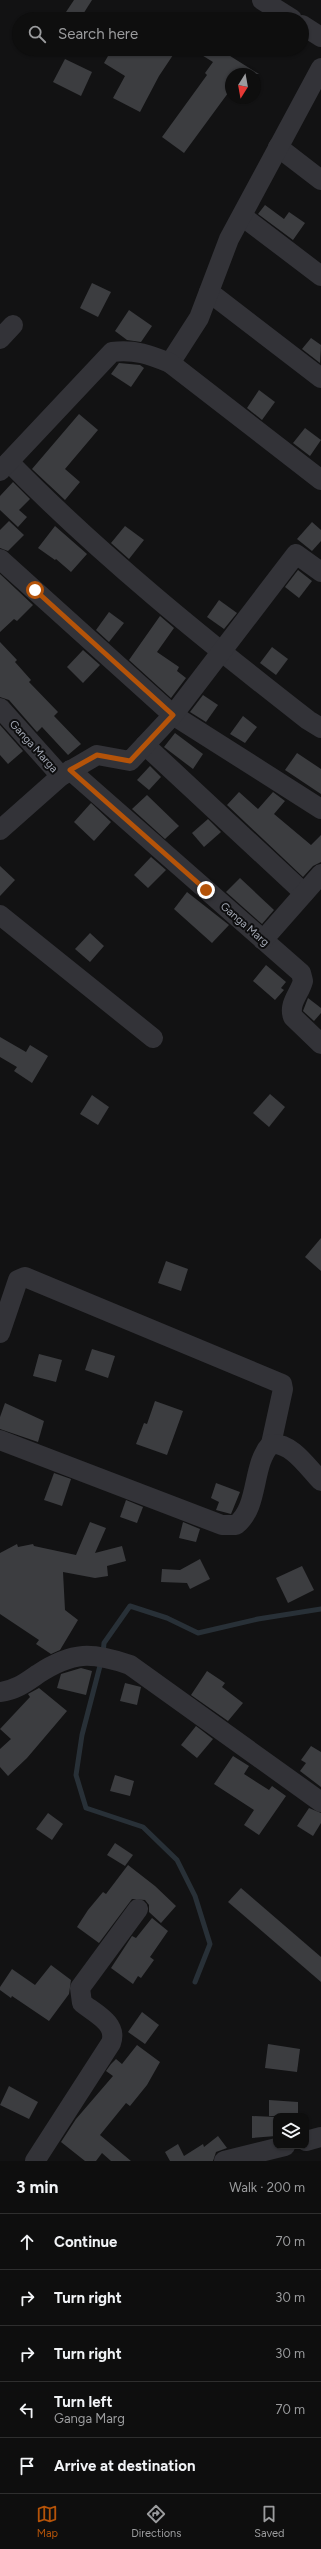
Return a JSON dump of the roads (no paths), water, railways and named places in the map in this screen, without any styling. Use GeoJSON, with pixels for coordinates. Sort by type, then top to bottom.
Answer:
{"type":"FeatureCollection","features":[{"type":"Feature","properties":{"kind":"street"},"geometry":{"type":"LineString","coordinates":[[262,0],[281,12]]}},
{"type":"Feature","properties":{"kind":"street"},"geometry":{"type":"LineString","coordinates":[[309,29],[321,37]]}},
{"type":"Feature","properties":{"kind":"street"},"geometry":{"type":"LineString","coordinates":[[170,364],[199,318],[229,239],[321,68]]}},
{"type":"Feature","properties":{"kind":"street"},"geometry":{"type":"LineString","coordinates":[[278,147],[321,180]]}},
{"type":"Feature","properties":{"kind":"street"},"geometry":{"type":"LineString","coordinates":[[242,216],[321,276]]}},
{"type":"Feature","properties":{"kind":"street"},"geometry":{"type":"LineString","coordinates":[[209,292],[321,378]]}},
{"type":"Feature","properties":{"kind":"street"},"geometry":{"type":"LineString","coordinates":[[321,480],[170,364],[142,352],[128,350],[112,352],[5,467],[221,652],[308,720],[321,728]]}},
{"type":"Feature","properties":{"kind":"street"},"geometry":{"type":"LineString","coordinates":[[0,830],[66,773],[97,755],[130,761],[173,715],[296,554],[321,572]]}},
{"type":"Feature","properties":{"kind":"street"},"geometry":{"type":"LineString","coordinates":[[0,559],[173,715],[321,809]]}},
{"type":"Feature","properties":{"kind":"street","name":"Ganga Marga"},"geometry":{"type":"LineString","coordinates":[[0,708],[66,773]]}},
{"type":"Feature","properties":{"kind":"street"},"geometry":{"type":"LineString","coordinates":[[145,745],[304,893]]}},
{"type":"Feature","properties":{"kind":"street","name":"Ganga Marg"},"geometry":{"type":"LineString","coordinates":[[66,773],[301,973],[303,981],[291,1006],[291,1012],[293,1017],[321,1044]]}},
{"type":"Feature","properties":{"kind":"street"},"geometry":{"type":"LineString","coordinates":[[263,940],[321,874]]}},
{"type":"Feature","properties":{"kind":"street"},"geometry":{"type":"LineString","coordinates":[[0,915],[154,1038]]}},
{"type":"Feature","properties":{"kind":"street"},"geometry":{"type":"LineString","coordinates":[[0,1334],[18,1280],[25,1277],[282,1384],[283,1390],[271,1444],[263,1458],[245,1518],[236,1525],[222,1525],[0,1440]]}},
{"type":"Feature","properties":{"kind":"street"},"geometry":{"type":"LineString","coordinates":[[271,1444],[281,1443],[289,1448],[321,1481]]}},
{"type":"Feature","properties":{"kind":"street"},"geometry":{"type":"LineString","coordinates":[[0,1692],[14,1690],[55,1664],[84,1654],[111,1658],[130,1665],[321,1802]]}},
{"type":"Feature","properties":{"kind":"street"},"geometry":{"type":"LineString","coordinates":[[35,2161],[111,2043],[114,2036],[112,2027],[82,2003],[80,1988],[138,1908]]}},
{"type":"Feature","properties":{"kind":"street"},"geometry":{"type":"LineString","coordinates":[[309,2140],[321,2137]]}},
{"type":"Feature","properties":{"kind":"street"},"geometry":{"type":"LineString","coordinates":[[224,2161],[273,2149]]}},
{"type":"Feature","properties":{"kind":"waterway"},"geometry":{"type":"LineString","coordinates":[[103,1654],[104,1643],[130,1606],[167,1618],[198,1633],[258,1619],[321,1609]]}},
{"type":"Feature","properties":{"kind":"waterway"},"geometry":{"type":"LineString","coordinates":[[101,1662],[82,1735],[76,1775],[86,1808],[143,1827],[177,1860],[195,1896],[210,1944],[195,1982]]}}]}
